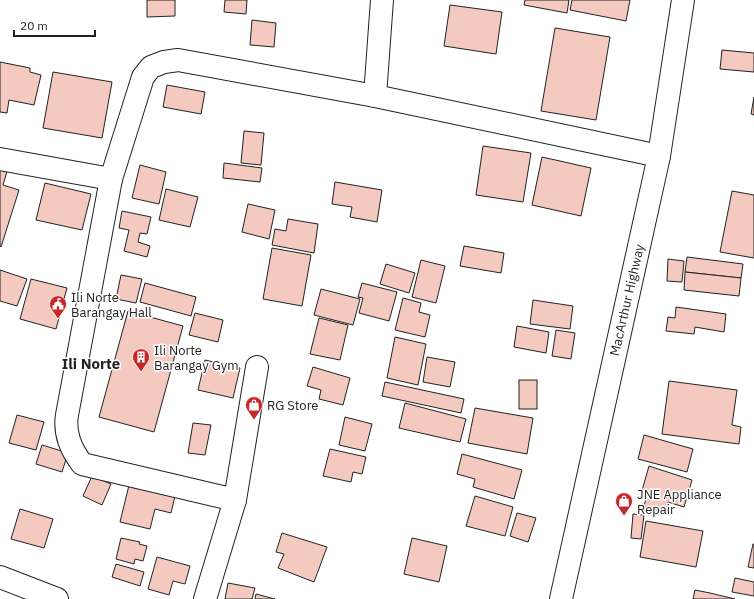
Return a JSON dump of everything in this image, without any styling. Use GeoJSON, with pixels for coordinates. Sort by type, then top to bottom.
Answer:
{"type":"FeatureCollection","features":[{"type":"Feature","properties":{"kind":"main road"},"geometry":{"type":"LineString","coordinates":[[375,96],[382,0]]}},
{"type":"Feature","properties":{"kind":"main road","name":"MacArthur Highway"},"geometry":{"type":"LineString","coordinates":[[561,599],[659,156],[683,0]]}},
{"type":"Feature","properties":{"kind":"main road"},"geometry":{"type":"LineString","coordinates":[[235,500],[82,464],[73,452],[68,441],[66,423],[67,415],[110,179],[143,77],[151,67],[164,62],[178,60],[375,96],[659,156]]}},
{"type":"Feature","properties":{"kind":"main road"},"geometry":{"type":"LineString","coordinates":[[0,159],[110,179]]}},
{"type":"Feature","properties":{"kind":"main road"},"geometry":{"type":"LineString","coordinates":[[205,599],[235,500],[257,367]]}},
{"type":"Feature","properties":{"kind":"main road"},"geometry":{"type":"LineString","coordinates":[[0,577],[58,599]]}},
{"type":"Feature","properties":{"kind":"building"},"geometry":{"type":"Polygon","coordinates":[[[147,0],[175,0],[175,16],[147,17],[147,0]]]}},
{"type":"Feature","properties":{"kind":"building"},"geometry":{"type":"Polygon","coordinates":[[[225,0],[247,0],[246,14],[224,12],[225,0]]]}},
{"type":"Feature","properties":{"kind":"building"},"geometry":{"type":"Polygon","coordinates":[[[525,0],[569,0],[567,13],[524,5],[525,0]]]}},
{"type":"Feature","properties":{"kind":"building"},"geometry":{"type":"Polygon","coordinates":[[[572,0],[630,0],[626,21],[570,10],[572,0]]]}},
{"type":"Feature","properties":{"kind":"building"},"geometry":{"type":"Polygon","coordinates":[[[450,5],[502,12],[496,54],[444,46],[450,5]]]}},
{"type":"Feature","properties":{"kind":"building"},"geometry":{"type":"Polygon","coordinates":[[[252,20],[276,23],[274,47],[250,45],[252,20]]]}},
{"type":"Feature","properties":{"kind":"building"},"geometry":{"type":"Polygon","coordinates":[[[555,28],[610,37],[596,120],[541,111],[555,28]]]}},
{"type":"Feature","properties":{"kind":"building"},"geometry":{"type":"Polygon","coordinates":[[[722,50],[754,53],[754,72],[720,69],[722,50]]]}},
{"type":"Feature","properties":{"kind":"building"},"geometry":{"type":"Polygon","coordinates":[[[0,62],[30,68],[30,72],[41,75],[34,105],[9,100],[7,113],[0,112],[0,62]]]}},
{"type":"Feature","properties":{"kind":"building"},"geometry":{"type":"Polygon","coordinates":[[[53,72],[112,82],[102,138],[43,128],[53,72]]]}},
{"type":"Feature","properties":{"kind":"building"},"geometry":{"type":"Polygon","coordinates":[[[167,85],[205,92],[201,114],[163,107],[167,85]]]}},
{"type":"Feature","properties":{"kind":"building"},"geometry":{"type":"Polygon","coordinates":[[[754,97],[754,115],[751,114],[754,97]]]}},
{"type":"Feature","properties":{"kind":"building"},"geometry":{"type":"Polygon","coordinates":[[[244,131],[264,133],[261,165],[241,163],[244,131]]]}},
{"type":"Feature","properties":{"kind":"building"},"geometry":{"type":"Polygon","coordinates":[[[483,146],[531,153],[523,202],[476,195],[483,146]]]}},
{"type":"Feature","properties":{"kind":"building"},"geometry":{"type":"Polygon","coordinates":[[[542,157],[591,168],[581,216],[532,205],[542,157]]]}},
{"type":"Feature","properties":{"kind":"building"},"geometry":{"type":"Polygon","coordinates":[[[224,163],[262,168],[260,182],[223,178],[224,163]]]}},
{"type":"Feature","properties":{"kind":"building"},"geometry":{"type":"Polygon","coordinates":[[[0,165],[8,168],[3,185],[19,190],[1,247],[0,246],[0,165]]]}},
{"type":"Feature","properties":{"kind":"building"},"geometry":{"type":"Polygon","coordinates":[[[140,165],[166,172],[159,204],[132,198],[140,165]]]}},
{"type":"Feature","properties":{"kind":"building"},"geometry":{"type":"Polygon","coordinates":[[[335,182],[382,190],[377,222],[350,217],[352,207],[332,204],[335,182]]]}},
{"type":"Feature","properties":{"kind":"building"},"geometry":{"type":"Polygon","coordinates":[[[45,183],[91,194],[82,230],[36,220],[45,183]]]}},
{"type":"Feature","properties":{"kind":"building"},"geometry":{"type":"Polygon","coordinates":[[[166,189],[198,197],[190,227],[159,220],[166,189]]]}},
{"type":"Feature","properties":{"kind":"building"},"geometry":{"type":"Polygon","coordinates":[[[732,191],[754,195],[754,258],[720,252],[732,191]]]}},
{"type":"Feature","properties":{"kind":"building"},"geometry":{"type":"Polygon","coordinates":[[[248,204],[275,210],[269,239],[242,232],[248,204]]]}},
{"type":"Feature","properties":{"kind":"building"},"geometry":{"type":"Polygon","coordinates":[[[122,211],[151,217],[147,234],[140,233],[138,242],[150,246],[147,257],[124,251],[129,230],[119,228],[122,211]]]}},
{"type":"Feature","properties":{"kind":"building"},"geometry":{"type":"Polygon","coordinates":[[[288,219],[318,224],[314,253],[272,245],[275,229],[286,231],[288,219]]]}},
{"type":"Feature","properties":{"kind":"building"},"geometry":{"type":"Polygon","coordinates":[[[464,246],[504,253],[501,273],[460,266],[464,246]]]}},
{"type":"Feature","properties":{"kind":"building"},"geometry":{"type":"Polygon","coordinates":[[[272,248],[311,255],[302,306],[263,299],[272,248]]]}},
{"type":"Feature","properties":{"kind":"building"},"geometry":{"type":"Polygon","coordinates":[[[687,257],[743,264],[741,278],[685,272],[687,257]]]}},
{"type":"Feature","properties":{"kind":"building"},"geometry":{"type":"Polygon","coordinates":[[[668,259],[684,261],[682,282],[667,281],[668,259]]]}},
{"type":"Feature","properties":{"kind":"building"},"geometry":{"type":"Polygon","coordinates":[[[421,260],[445,266],[436,303],[412,297],[421,260]]]}},
{"type":"Feature","properties":{"kind":"building"},"geometry":{"type":"Polygon","coordinates":[[[386,264],[415,273],[409,293],[380,284],[386,264]]]}},
{"type":"Feature","properties":{"kind":"building"},"geometry":{"type":"Polygon","coordinates":[[[0,270],[27,279],[17,306],[0,301],[0,270]]]}},
{"type":"Feature","properties":{"kind":"building"},"geometry":{"type":"Polygon","coordinates":[[[685,272],[741,278],[739,296],[684,290],[685,272]]]}},
{"type":"Feature","properties":{"kind":"building"},"geometry":{"type":"Polygon","coordinates":[[[121,275],[142,279],[136,303],[116,299],[121,275]]]}},
{"type":"Feature","properties":{"kind":"building"},"geometry":{"type":"Polygon","coordinates":[[[31,279],[67,288],[56,329],[20,319],[31,279]]]}},
{"type":"Feature","properties":{"kind":"building"},"geometry":{"type":"Polygon","coordinates":[[[145,283],[196,297],[191,316],[140,302],[145,283]]]}},
{"type":"Feature","properties":{"kind":"building"},"geometry":{"type":"Polygon","coordinates":[[[362,283],[397,292],[389,321],[359,313],[363,298],[358,297],[362,283]]]}},
{"type":"Feature","properties":{"kind":"building"},"geometry":{"type":"Polygon","coordinates":[[[321,289],[360,299],[353,325],[314,315],[321,289]]]}},
{"type":"Feature","properties":{"kind":"building"},"geometry":{"type":"Polygon","coordinates":[[[403,298],[421,303],[419,312],[430,315],[425,337],[395,330],[403,298]]]}},
{"type":"Feature","properties":{"kind":"building"},"geometry":{"type":"Polygon","coordinates":[[[533,300],[573,306],[570,329],[530,324],[533,300]]]}},
{"type":"Feature","properties":{"kind":"building"},"geometry":{"type":"Polygon","coordinates":[[[676,307],[726,314],[724,332],[695,327],[694,334],[666,331],[668,317],[675,318],[676,307]]]}},
{"type":"Feature","properties":{"kind":"building","name":"Ili Norte Barangay Gym"},"geometry":{"type":"Polygon","coordinates":[[[128,311],[183,326],[154,432],[99,417],[128,311]]]}},
{"type":"Feature","properties":{"kind":"building"},"geometry":{"type":"Polygon","coordinates":[[[195,313],[223,320],[218,342],[189,335],[195,313]]]}},
{"type":"Feature","properties":{"kind":"building"},"geometry":{"type":"Polygon","coordinates":[[[319,318],[348,325],[340,360],[310,354],[319,318]]]}},
{"type":"Feature","properties":{"kind":"building"},"geometry":{"type":"Polygon","coordinates":[[[517,326],[549,332],[546,353],[514,347],[517,326]]]}},
{"type":"Feature","properties":{"kind":"building"},"geometry":{"type":"Polygon","coordinates":[[[556,330],[575,333],[571,359],[552,356],[556,330]]]}},
{"type":"Feature","properties":{"kind":"building"},"geometry":{"type":"Polygon","coordinates":[[[395,337],[426,344],[418,385],[387,378],[395,337]]]}},
{"type":"Feature","properties":{"kind":"building"},"geometry":{"type":"Polygon","coordinates":[[[427,357],[455,362],[450,387],[423,382],[427,357]]]}},
{"type":"Feature","properties":{"kind":"building"},"geometry":{"type":"Polygon","coordinates":[[[205,360],[240,368],[233,398],[198,390],[205,360]]]}},
{"type":"Feature","properties":{"kind":"building"},"geometry":{"type":"Polygon","coordinates":[[[313,367],[350,378],[343,405],[319,399],[321,390],[307,386],[313,367]]]}},
{"type":"Feature","properties":{"kind":"building"},"geometry":{"type":"Polygon","coordinates":[[[519,380],[537,380],[537,409],[519,409],[519,380]]]}},
{"type":"Feature","properties":{"kind":"building"},"geometry":{"type":"Polygon","coordinates":[[[669,381],[737,390],[732,425],[741,427],[739,444],[662,434],[669,381]]]}},
{"type":"Feature","properties":{"kind":"building"},"geometry":{"type":"Polygon","coordinates":[[[385,382],[464,399],[461,413],[382,396],[385,382]]]}},
{"type":"Feature","properties":{"kind":"building"},"geometry":{"type":"Polygon","coordinates":[[[405,403],[466,419],[460,442],[399,428],[405,403]]]}},
{"type":"Feature","properties":{"kind":"building"},"geometry":{"type":"Polygon","coordinates":[[[475,408],[533,418],[527,454],[468,443],[475,408]]]}},
{"type":"Feature","properties":{"kind":"building"},"geometry":{"type":"Polygon","coordinates":[[[17,415],[44,422],[36,450],[9,443],[17,415]]]}},
{"type":"Feature","properties":{"kind":"building"},"geometry":{"type":"Polygon","coordinates":[[[345,417],[372,424],[365,451],[339,445],[345,417]]]}},
{"type":"Feature","properties":{"kind":"building"},"geometry":{"type":"Polygon","coordinates":[[[193,423],[211,425],[205,455],[188,453],[193,423]]]}},
{"type":"Feature","properties":{"kind":"building"},"geometry":{"type":"Polygon","coordinates":[[[644,435],[693,449],[687,472],[638,459],[644,435]]]}},
{"type":"Feature","properties":{"kind":"building"},"geometry":{"type":"Polygon","coordinates":[[[42,445],[68,453],[62,472],[36,464],[42,445]]]}},
{"type":"Feature","properties":{"kind":"building"},"geometry":{"type":"Polygon","coordinates":[[[330,449],[366,457],[362,474],[353,472],[351,482],[323,476],[330,449]]]}},
{"type":"Feature","properties":{"kind":"building"},"geometry":{"type":"Polygon","coordinates":[[[462,454],[522,470],[514,499],[473,487],[475,479],[457,474],[462,454]]]}},
{"type":"Feature","properties":{"kind":"building"},"geometry":{"type":"Polygon","coordinates":[[[649,466],[692,480],[684,507],[668,502],[665,513],[644,506],[647,495],[641,494],[649,466]]]}},
{"type":"Feature","properties":{"kind":"building"},"geometry":{"type":"Polygon","coordinates":[[[92,476],[111,484],[102,505],[83,496],[92,476]]]}},
{"type":"Feature","properties":{"kind":"building"},"geometry":{"type":"Polygon","coordinates":[[[131,477],[175,496],[171,513],[155,509],[150,529],[120,522],[131,477]]]}},
{"type":"Feature","properties":{"kind":"building"},"geometry":{"type":"Polygon","coordinates":[[[475,496],[513,507],[505,536],[466,526],[475,496]]]}},
{"type":"Feature","properties":{"kind":"building"},"geometry":{"type":"Polygon","coordinates":[[[20,509],[53,519],[44,548],[11,539],[20,509]]]}},
{"type":"Feature","properties":{"kind":"building"},"geometry":{"type":"Polygon","coordinates":[[[517,513],[536,518],[528,542],[510,536],[517,513]]]}},
{"type":"Feature","properties":{"kind":"building"},"geometry":{"type":"Polygon","coordinates":[[[633,514],[644,515],[641,539],[631,538],[633,514]]]}},
{"type":"Feature","properties":{"kind":"building"},"geometry":{"type":"Polygon","coordinates":[[[646,521],[703,531],[696,567],[640,557],[646,521]]]}},
{"type":"Feature","properties":{"kind":"building"},"geometry":{"type":"Polygon","coordinates":[[[282,533],[327,547],[314,582],[278,568],[284,554],[276,552],[282,533]]]}},
{"type":"Feature","properties":{"kind":"building"},"geometry":{"type":"Polygon","coordinates":[[[121,538],[140,542],[139,544],[147,546],[143,561],[135,559],[134,564],[116,559],[121,538]]]}},
{"type":"Feature","properties":{"kind":"building"},"geometry":{"type":"Polygon","coordinates":[[[412,538],[447,546],[439,582],[404,574],[412,538]]]}},
{"type":"Feature","properties":{"kind":"building"},"geometry":{"type":"Polygon","coordinates":[[[754,544],[754,568],[748,567],[754,544]]]}},
{"type":"Feature","properties":{"kind":"building"},"geometry":{"type":"Polygon","coordinates":[[[157,557],[190,566],[185,584],[173,581],[169,595],[148,589],[157,557]]]}},
{"type":"Feature","properties":{"kind":"building"},"geometry":{"type":"Polygon","coordinates":[[[116,564],[144,572],[140,586],[112,577],[116,564]]]}},
{"type":"Feature","properties":{"kind":"building"},"geometry":{"type":"Polygon","coordinates":[[[735,578],[754,582],[754,596],[732,592],[735,578]]]}},
{"type":"Feature","properties":{"kind":"building"},"geometry":{"type":"Polygon","coordinates":[[[228,583],[255,588],[252,599],[225,599],[228,583]]]}},
{"type":"Feature","properties":{"kind":"building"},"geometry":{"type":"Polygon","coordinates":[[[695,590],[710,593],[735,599],[693,599],[695,590]]]}},
{"type":"Feature","properties":{"kind":"building"},"geometry":{"type":"Polygon","coordinates":[[[256,594],[275,599],[255,599],[256,594]]]}},
{"type":"Feature","properties":{"kind":"place","name":"Ili Norte Barangay Hall"},"geometry":{"type":"Point","coordinates":[58,319]}},
{"type":"Feature","properties":{"kind":"place","name":"Ili Norte Barangay Gym"},"geometry":{"type":"Point","coordinates":[141,372]}},
{"type":"Feature","properties":{"kind":"place","name":"RG Store"},"geometry":{"type":"Point","coordinates":[254,420]}},
{"type":"Feature","properties":{"kind":"place","name":"JNE Appliance Repair"},"geometry":{"type":"Point","coordinates":[624,516]}},
{"type":"Feature","properties":{"kind":"district","name":"Ili Norte"},"geometry":{"type":"Point","coordinates":[91,363]}}]}
